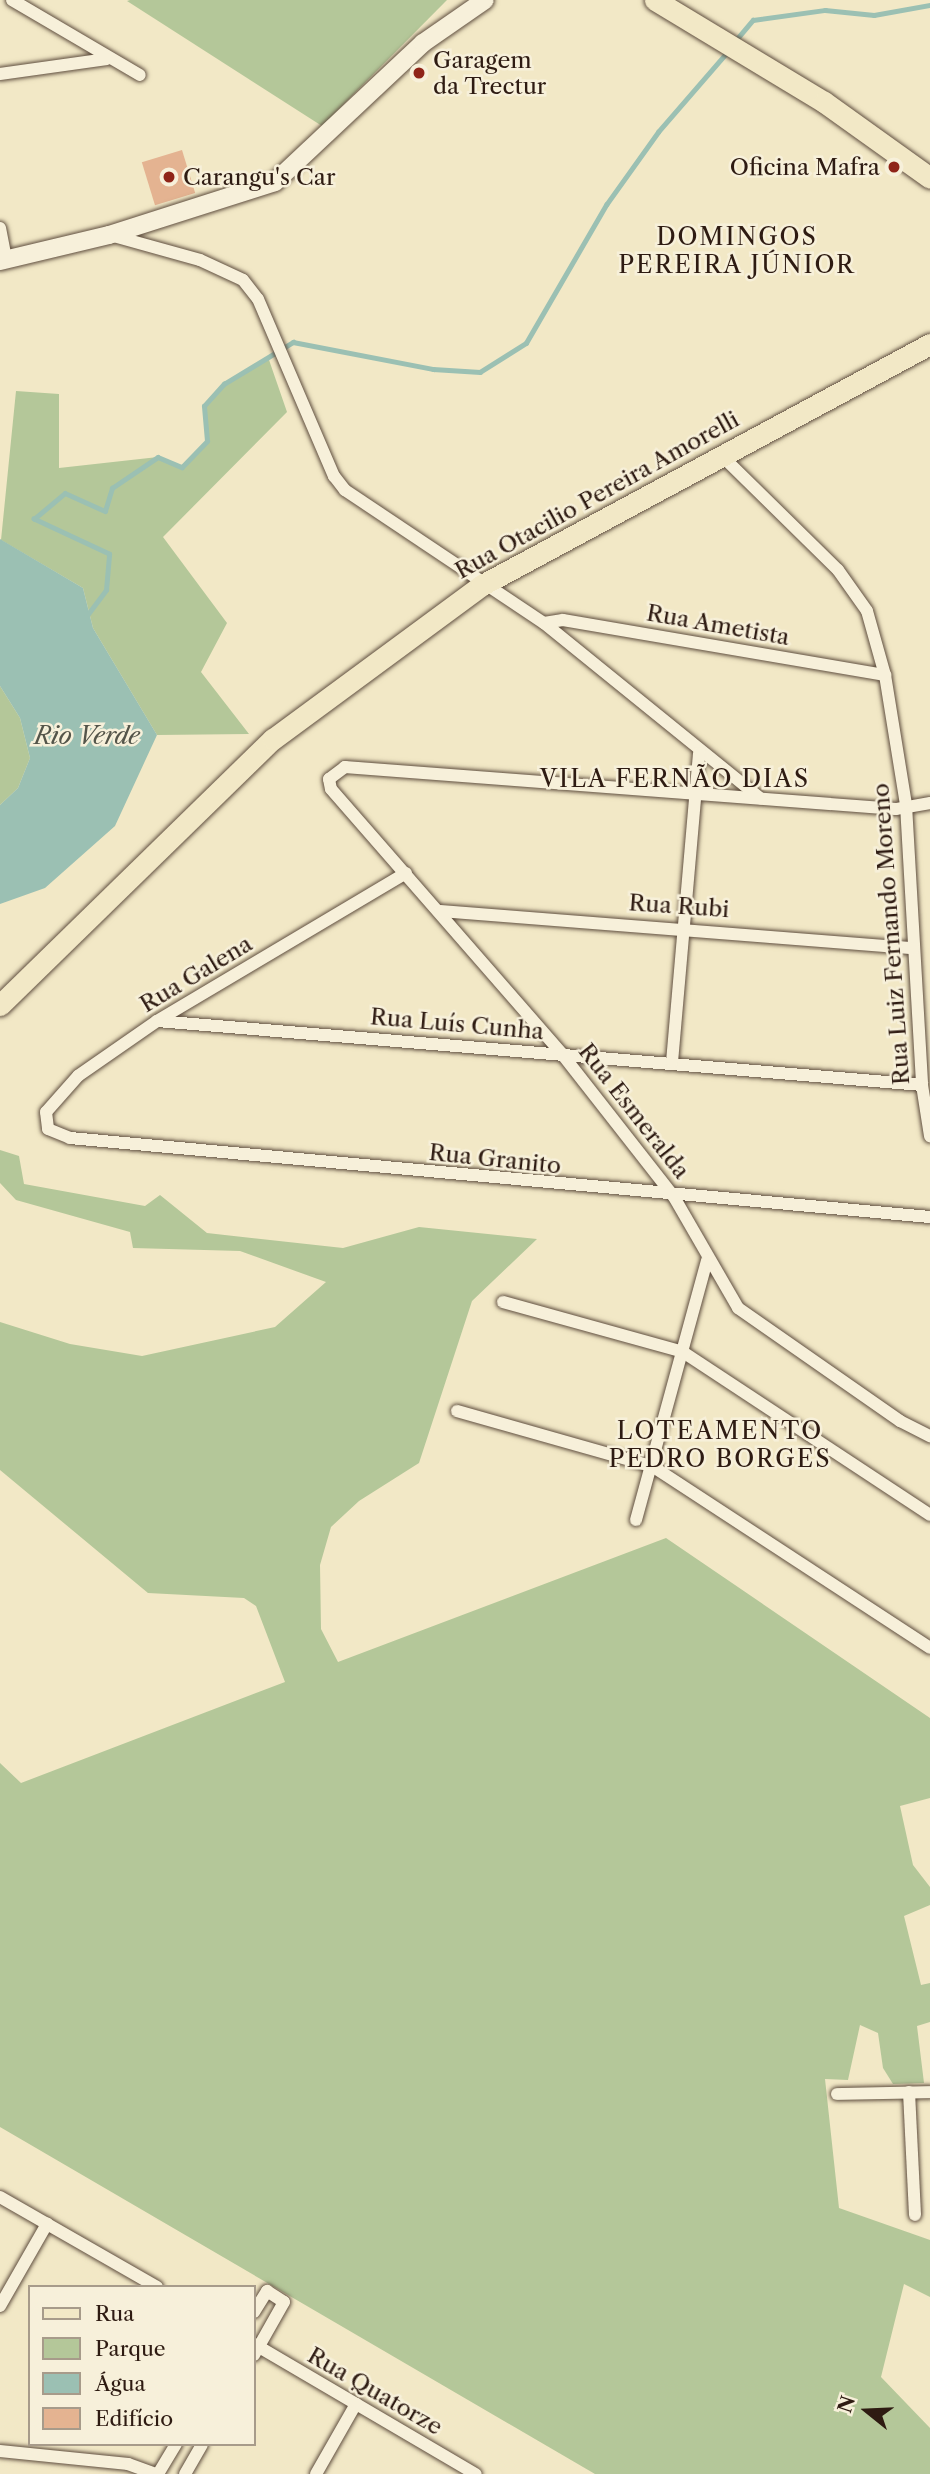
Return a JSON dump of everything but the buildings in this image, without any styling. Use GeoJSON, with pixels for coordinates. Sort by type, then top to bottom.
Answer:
{"type":"FeatureCollection","features":[{"type":"Feature","properties":{"kind":"main road"},"geometry":{"type":"LineString","coordinates":[[3,260],[109,235],[275,182],[423,43],[485,0]]}},
{"type":"Feature","properties":{"kind":"main road"},"geometry":{"type":"LineString","coordinates":[[655,0],[765,64],[930,178]]}},
{"type":"Feature","properties":{"kind":"main road","name":"Rua Otacilio Pereira Amorelli"},"geometry":{"type":"LineString","coordinates":[[0,1005],[273,739],[482,585],[930,344]]}},
{"type":"Feature","properties":{"kind":"street"},"geometry":{"type":"LineString","coordinates":[[12,0],[107,59],[140,75]]}},
{"type":"Feature","properties":{"kind":"street"},"geometry":{"type":"LineString","coordinates":[[0,74],[107,59]]}},
{"type":"Feature","properties":{"kind":"street"},"geometry":{"type":"LineString","coordinates":[[0,228],[3,260]]}},
{"type":"Feature","properties":{"kind":"street"},"geometry":{"type":"LineString","coordinates":[[109,235],[228,270],[258,299],[334,476],[345,490],[482,585],[544,623],[699,753],[762,800]]}},
{"type":"Feature","properties":{"kind":"street","name":"Rua Luiz Fernando Moreno"},"geometry":{"type":"LineString","coordinates":[[721,455],[857,591],[885,675],[906,805],[922,1086],[930,1136]]}},
{"type":"Feature","properties":{"kind":"street","name":"Rua Ametista"},"geometry":{"type":"LineString","coordinates":[[544,623],[563,620],[885,675]]}},
{"type":"Feature","properties":{"kind":"street"},"geometry":{"type":"LineString","coordinates":[[672,1062],[699,753]]}},
{"type":"Feature","properties":{"kind":"street","name":"Rua Esmeralda"},"geometry":{"type":"LineString","coordinates":[[696,795],[345,767],[329,779],[331,789],[562,1054],[674,1197],[707,1261],[744,1314],[930,1436]]}},
{"type":"Feature","properties":{"kind":"street"},"geometry":{"type":"LineString","coordinates":[[696,795],[906,805],[930,803]]}},
{"type":"Feature","properties":{"kind":"street","name":"Rua Galena"},"geometry":{"type":"LineString","coordinates":[[56,1135],[44,1122],[51,1105],[78,1076],[157,1021],[406,873]]}},
{"type":"Feature","properties":{"kind":"street","name":"Rua Rubi"},"geometry":{"type":"LineString","coordinates":[[440,911],[684,927],[914,948]]}},
{"type":"Feature","properties":{"kind":"street","name":"Rua Luís Cunha"},"geometry":{"type":"LineString","coordinates":[[157,1021],[672,1062],[922,1086]]}},
{"type":"Feature","properties":{"kind":"street","name":"Rua Granito"},"geometry":{"type":"LineString","coordinates":[[56,1135],[674,1197],[930,1217]]}},
{"type":"Feature","properties":{"kind":"street"},"geometry":{"type":"LineString","coordinates":[[636,1520],[707,1261]]}},
{"type":"Feature","properties":{"kind":"street"},"geometry":{"type":"LineString","coordinates":[[503,1302],[683,1352],[930,1515]]}},
{"type":"Feature","properties":{"kind":"street"},"geometry":{"type":"LineString","coordinates":[[457,1411],[652,1466],[930,1648]]}},
{"type":"Feature","properties":{"kind":"street"},"geometry":{"type":"LineString","coordinates":[[909,2092],[915,2216]]}},
{"type":"Feature","properties":{"kind":"street"},"geometry":{"type":"LineString","coordinates":[[837,2094],[930,2092]]}},
{"type":"Feature","properties":{"kind":"street"},"geometry":{"type":"LineString","coordinates":[[0,2197],[142,2283]]}},
{"type":"Feature","properties":{"kind":"street"},"geometry":{"type":"LineString","coordinates":[[0,2306],[47,2224]]}},
{"type":"Feature","properties":{"kind":"street"},"geometry":{"type":"LineString","coordinates":[[256,2309],[267,2291],[284,2302],[256,2347]]}},
{"type":"Feature","properties":{"kind":"street","name":"Rua Quatorze"},"geometry":{"type":"LineString","coordinates":[[256,2350],[476,2474]]}},
{"type":"Feature","properties":{"kind":"street"},"geometry":{"type":"LineString","coordinates":[[316,2474],[356,2404]]}},
{"type":"Feature","properties":{"kind":"street"},"geometry":{"type":"LineString","coordinates":[[0,2451],[46,2450],[128,2464],[157,2474],[175,2446]]}},
{"type":"Feature","properties":{"kind":"street"},"geometry":{"type":"LineString","coordinates":[[185,2474],[201,2446]]}},
{"type":"Feature","properties":{"kind":"street"},"geometry":{"type":"LineString","coordinates":[[445,2474],[453,2460]]}},
{"type":"Feature","properties":{"kind":"green space"},"geometry":{"type":"Polygon","coordinates":[[[130,0],[447,0],[322,126],[127,1],[130,0]]]}},
{"type":"Feature","properties":{"kind":"green space"},"geometry":{"type":"Polygon","coordinates":[[[268,357],[287,412],[163,537],[227,623],[201,672],[249,734],[157,735],[93,628],[83,588],[1,540],[16,391],[59,394],[59,468],[158,457],[181,467],[207,441],[204,406],[224,384],[268,357]]]}},
{"type":"Feature","properties":{"kind":"green space"},"geometry":{"type":"Polygon","coordinates":[[[0,686],[20,718],[30,758],[18,788],[0,805],[0,686]]]}},
{"type":"Feature","properties":{"kind":"green space"},"geometry":{"type":"Polygon","coordinates":[[[0,1150],[19,1156],[24,1184],[145,1206],[160,1195],[207,1233],[343,1248],[419,1227],[537,1239],[472,1301],[419,1463],[359,1501],[331,1527],[320,1565],[321,1629],[338,1662],[666,1538],[930,1718],[930,1798],[900,1806],[913,1865],[930,1887],[930,1905],[904,1916],[921,1985],[930,1983],[930,2022],[917,2026],[924,2083],[893,2084],[883,2068],[878,2033],[860,2025],[848,2080],[825,2079],[839,2208],[930,2240],[930,2297],[904,2284],[881,2377],[930,2428],[930,2474],[595,2474],[0,2127],[0,1763],[21,1783],[285,1682],[256,1606],[244,1598],[148,1593],[0,1470],[0,1322],[70,1344],[142,1356],[275,1327],[326,1282],[240,1251],[133,1248],[130,1232],[16,1200],[0,1183],[0,1150]]]}},
{"type":"Feature","properties":{"kind":"water","name":"Rio Verde"},"geometry":{"type":"Polygon","coordinates":[[[0,539],[83,588],[93,628],[157,735],[115,826],[45,888],[0,904],[0,805],[18,788],[30,758],[20,718],[0,686],[0,539]]]}},
{"type":"Feature","properties":{"kind":"waterway"},"geometry":{"type":"LineString","coordinates":[[736,40],[753,20],[825,10],[874,15],[930,5]]}},
{"type":"Feature","properties":{"kind":"waterway"},"geometry":{"type":"LineString","coordinates":[[85,618],[106,590],[109,554],[34,519],[65,493],[105,511],[112,488],[158,457],[182,467],[207,441],[204,406],[224,384],[293,342],[433,369],[480,372],[526,343],[606,205],[658,132],[729,50]]}},
{"type":"Feature","properties":{"kind":"place","name":"Garagem da Trectur"},"geometry":{"type":"Point","coordinates":[419,73]}},
{"type":"Feature","properties":{"kind":"place","name":"Oficina Mafra"},"geometry":{"type":"Point","coordinates":[894,167]}},
{"type":"Feature","properties":{"kind":"place","name":"Carangu's Car"},"geometry":{"type":"Point","coordinates":[169,177]}},
{"type":"Feature","properties":{"kind":"district","name":"DOMINGOS PEREIRA JÚNIOR"},"geometry":{"type":"Point","coordinates":[737,251]}},
{"type":"Feature","properties":{"kind":"district","name":"VILA FERNÃO DIAS"},"geometry":{"type":"Point","coordinates":[675,779]}},
{"type":"Feature","properties":{"kind":"district","name":"LOTEAMENTO PEDRO BORGES"},"geometry":{"type":"Point","coordinates":[720,1445]}}]}
